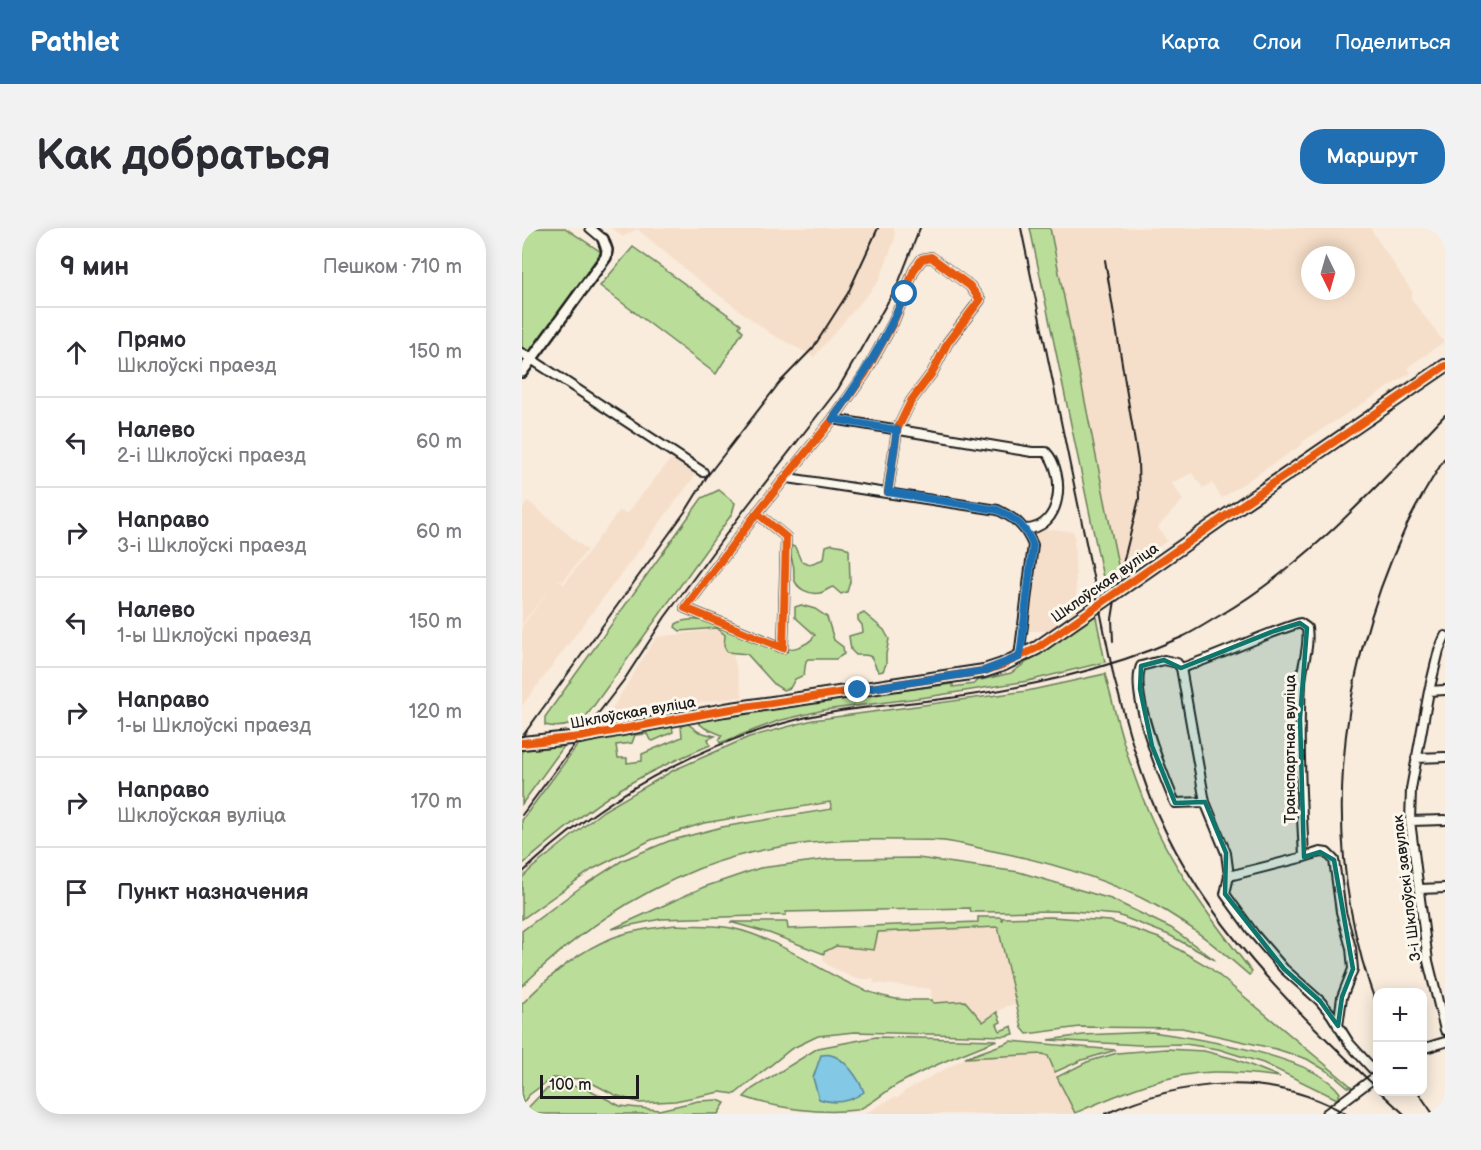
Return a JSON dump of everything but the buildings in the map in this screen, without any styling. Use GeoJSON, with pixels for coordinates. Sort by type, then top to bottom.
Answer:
{"type":"FeatureCollection","features":[{"type":"Feature","properties":{"kind":"main road","name":"Шклоўская вуліца"},"geometry":{"type":"LineString","coordinates":[[522,743],[580,736],[725,710],[984,671],[1019,657],[1037,648],[1236,508],[1445,366]]}},
{"type":"Feature","properties":{"kind":"street"},"geometry":{"type":"LineString","coordinates":[[522,372],[606,257],[608,250],[603,239],[590,228]]}},
{"type":"Feature","properties":{"kind":"street"},"geometry":{"type":"LineString","coordinates":[[757,513],[786,537],[783,648],[685,608],[757,513],[788,478],[865,374],[893,323],[914,270],[922,259],[931,257],[970,286],[980,300],[948,342],[932,373],[911,401],[897,430],[888,492]]}},
{"type":"Feature","properties":{"kind":"street"},"geometry":{"type":"LineString","coordinates":[[522,353],[703,472]]}},
{"type":"Feature","properties":{"kind":"street"},"geometry":{"type":"LineString","coordinates":[[833,419],[1032,452],[1046,452],[1054,460],[1059,490],[1056,508],[1044,522],[1030,529],[1024,529]]}},
{"type":"Feature","properties":{"kind":"street"},"geometry":{"type":"LineString","coordinates":[[788,478],[998,510],[1013,518],[1027,531],[1033,545],[1019,657]]}},
{"type":"Feature","properties":{"kind":"street","name":"Транспартная вуліца"},"geometry":{"type":"LineString","coordinates":[[1181,668],[1245,645],[1274,631],[1300,624],[1307,628],[1309,641],[1301,679],[1300,718],[1304,857]]}},
{"type":"Feature","properties":{"kind":"street","name":"3-і Шклоўскі завулак"},"geometry":{"type":"LineString","coordinates":[[1445,636],[1428,691],[1411,789],[1410,821],[1428,961],[1445,1030]]}},
{"type":"Feature","properties":{"kind":"street"},"geometry":{"type":"LineString","coordinates":[[1205,802],[1175,802],[1152,746],[1140,689],[1141,666],[1164,660],[1178,663],[1181,668],[1205,802],[1226,853],[1229,876],[1225,894],[1254,934],[1284,969],[1320,1001],[1349,1043],[1373,1070]]}},
{"type":"Feature","properties":{"kind":"street"},"geometry":{"type":"LineString","coordinates":[[1428,691],[1445,690]]}},
{"type":"Feature","properties":{"kind":"street"},"geometry":{"type":"LineString","coordinates":[[1416,758],[1445,757]]}},
{"type":"Feature","properties":{"kind":"street"},"geometry":{"type":"LineString","coordinates":[[1410,821],[1445,820]]}},
{"type":"Feature","properties":{"kind":"street"},"geometry":{"type":"LineString","coordinates":[[1229,876],[1320,852],[1327,853],[1334,860],[1341,912],[1351,948],[1353,969],[1342,997],[1338,1026]]}},
{"type":"Feature","properties":{"kind":"street"},"geometry":{"type":"LineString","coordinates":[[1419,888],[1445,888]]}},
{"type":"Feature","properties":{"kind":"street"},"geometry":{"type":"LineString","coordinates":[[1427,1048],[1445,1042]]}},
{"type":"Feature","properties":{"kind":"street"},"geometry":{"type":"LineString","coordinates":[[1326,1114],[1373,1078]]}},
{"type":"Feature","properties":{"kind":"highlighted area"},"geometry":{"type":"Polygon","coordinates":[[[1300,623],[1307,628],[1300,718],[1304,857],[1320,852],[1334,860],[1353,969],[1342,997],[1338,1026],[1320,1001],[1284,969],[1225,894],[1226,853],[1205,802],[1175,803],[1152,746],[1140,689],[1141,666],[1164,660],[1181,668],[1274,631],[1300,623]]]}},
{"type":"Feature","properties":{"kind":"shaded area"},"geometry":{"type":"Polygon","coordinates":[[[612,228],[894,228],[895,239],[879,281],[814,357],[771,334],[692,275],[637,229],[623,237],[612,228]]]}},
{"type":"Feature","properties":{"kind":"shaded area"},"geometry":{"type":"Polygon","coordinates":[[[1050,228],[1370,228],[1413,293],[1411,298],[1444,342],[1408,367],[1411,373],[1302,442],[1303,444],[1222,498],[1212,483],[1203,488],[1192,473],[1172,483],[1183,500],[1158,527],[1167,541],[1127,569],[1118,565],[1050,228]]]}},
{"type":"Feature","properties":{"kind":"shaded area"},"geometry":{"type":"Polygon","coordinates":[[[674,455],[698,472],[522,706],[522,626],[551,588],[522,624],[522,510],[528,501],[587,550],[563,582],[556,579],[564,584],[619,511],[627,513],[674,455]]]}},
{"type":"Feature","properties":{"kind":"shaded area"},"geometry":{"type":"Polygon","coordinates":[[[1054,529],[1074,532],[1077,609],[1049,631],[1028,631],[1035,530],[1054,529]]]}},
{"type":"Feature","properties":{"kind":"shaded area"},"geometry":{"type":"Polygon","coordinates":[[[727,628],[743,697],[608,715],[656,637],[727,628]]]}},
{"type":"Feature","properties":{"kind":"shaded area"},"geometry":{"type":"Polygon","coordinates":[[[998,927],[1017,1004],[1007,1006],[983,1022],[977,1013],[932,1003],[931,989],[874,983],[873,979],[856,979],[829,966],[823,960],[824,952],[836,946],[874,950],[877,932],[998,927]]]}},
{"type":"Feature","properties":{"kind":"shaded area"},"geometry":{"type":"Polygon","coordinates":[[[1043,1054],[1048,1056],[1076,1114],[864,1114],[894,1097],[898,1098],[905,1091],[965,1058],[1043,1054]]]}},
{"type":"Feature","properties":{"kind":"green space"},"geometry":{"type":"Polygon","coordinates":[[[522,228],[565,228],[601,252],[530,354],[522,347],[522,228]]]}},
{"type":"Feature","properties":{"kind":"green space"},"geometry":{"type":"Polygon","coordinates":[[[1030,228],[1050,228],[1118,565],[1113,581],[1105,587],[1030,228]]]}},
{"type":"Feature","properties":{"kind":"green space"},"geometry":{"type":"Polygon","coordinates":[[[633,247],[741,324],[739,327],[743,331],[716,374],[600,286],[633,247]]]}},
{"type":"Feature","properties":{"kind":"green space"},"geometry":{"type":"Polygon","coordinates":[[[719,490],[735,503],[732,514],[585,718],[565,726],[545,725],[545,717],[702,498],[719,490]]]}},
{"type":"Feature","properties":{"kind":"green space"},"geometry":{"type":"Polygon","coordinates":[[[832,544],[849,550],[850,582],[847,592],[841,594],[833,587],[812,593],[800,588],[795,582],[789,545],[795,547],[801,561],[810,564],[824,559],[826,546],[832,544]]]}},
{"type":"Feature","properties":{"kind":"green space"},"geometry":{"type":"Polygon","coordinates":[[[801,605],[815,609],[827,617],[834,640],[843,647],[844,654],[836,659],[808,659],[804,675],[795,679],[790,688],[783,690],[775,685],[747,654],[727,652],[724,646],[725,635],[717,628],[680,631],[675,627],[676,624],[685,621],[712,621],[755,636],[773,649],[790,649],[802,646],[815,635],[795,617],[795,607],[801,605]]]}},
{"type":"Feature","properties":{"kind":"green space"},"geometry":{"type":"Polygon","coordinates":[[[1095,612],[1105,662],[1028,681],[824,710],[778,721],[720,743],[722,735],[705,728],[696,721],[805,702],[953,684],[953,687],[974,684],[976,681],[1011,673],[1095,612]]]}},
{"type":"Feature","properties":{"kind":"green space"},"geometry":{"type":"Polygon","coordinates":[[[864,613],[884,630],[889,639],[883,671],[879,672],[871,657],[856,655],[851,650],[849,636],[863,632],[858,616],[864,613]]]}},
{"type":"Feature","properties":{"kind":"green space"},"geometry":{"type":"Polygon","coordinates":[[[1105,674],[1132,770],[1154,824],[1178,869],[1221,932],[1252,972],[1249,975],[1204,937],[1168,912],[1095,878],[1031,859],[950,842],[851,840],[799,844],[747,853],[674,879],[604,919],[561,951],[522,986],[522,931],[581,887],[623,860],[669,841],[722,827],[832,809],[830,802],[704,823],[651,840],[593,869],[522,919],[522,878],[532,868],[603,811],[674,770],[749,737],[813,720],[1027,691],[1105,674]]]}},
{"type":"Feature","properties":{"kind":"green space"},"geometry":{"type":"Polygon","coordinates":[[[688,724],[699,732],[715,736],[708,739],[710,745],[654,770],[622,788],[583,815],[522,865],[522,820],[582,739],[672,726],[673,732],[653,741],[647,734],[635,735],[632,743],[616,745],[618,758],[627,758],[627,763],[642,761],[642,754],[682,737],[681,725],[688,724]]]}},
{"type":"Feature","properties":{"kind":"green space"},"geometry":{"type":"Polygon","coordinates":[[[567,742],[522,804],[522,749],[567,742]]]}},
{"type":"Feature","properties":{"kind":"green space"},"geometry":{"type":"Polygon","coordinates":[[[918,858],[1019,872],[1111,899],[1171,928],[1215,960],[1169,935],[1118,915],[1072,911],[971,912],[970,908],[786,912],[786,915],[661,919],[612,929],[704,887],[760,868],[830,859],[918,858]]]}},
{"type":"Feature","properties":{"kind":"green space"},"geometry":{"type":"Polygon","coordinates":[[[978,917],[1001,917],[1002,921],[1002,918],[1051,917],[1110,921],[1159,938],[1209,967],[1352,1087],[1348,1087],[1307,1059],[1276,1049],[1182,1028],[1080,1027],[1027,1034],[1022,1028],[998,927],[878,932],[874,950],[836,946],[824,954],[769,933],[730,922],[787,922],[788,929],[978,922],[978,917]]]}},
{"type":"Feature","properties":{"kind":"green space"},"geometry":{"type":"Polygon","coordinates":[[[676,925],[724,927],[752,934],[792,952],[850,984],[891,998],[932,1000],[933,1003],[965,1001],[983,1022],[997,1012],[1001,1022],[997,1024],[1000,1031],[1012,1026],[1014,1034],[1005,1036],[854,1032],[818,1036],[791,1049],[735,1094],[720,1092],[675,1101],[640,1103],[615,1095],[584,1079],[552,1078],[529,1095],[522,1104],[522,1004],[564,966],[587,950],[628,933],[676,925]]]}},
{"type":"Feature","properties":{"kind":"green space"},"geometry":{"type":"Polygon","coordinates":[[[1152,1032],[1224,1044],[1281,1059],[1327,1080],[1340,1093],[1337,1099],[1263,1063],[1218,1049],[1185,1044],[1139,1045],[1048,1040],[1083,1035],[1152,1032]]]}},
{"type":"Feature","properties":{"kind":"green space"},"geometry":{"type":"Polygon","coordinates":[[[876,1037],[997,1040],[912,1077],[857,1110],[800,1110],[744,1097],[752,1089],[818,1048],[876,1037]]]}},
{"type":"Feature","properties":{"kind":"green space"},"geometry":{"type":"Polygon","coordinates":[[[1009,1042],[1116,1050],[1082,1060],[1055,1072],[1048,1056],[1043,1054],[965,1058],[1009,1042]]]}},
{"type":"Feature","properties":{"kind":"green space"},"geometry":{"type":"Polygon","coordinates":[[[1166,1049],[1204,1051],[1235,1059],[1280,1077],[1214,1072],[1178,1076],[1143,1086],[1075,1113],[1057,1077],[1087,1062],[1117,1053],[1166,1049]]]}},
{"type":"Feature","properties":{"kind":"green space"},"geometry":{"type":"Polygon","coordinates":[[[573,1086],[590,1090],[620,1106],[659,1110],[698,1101],[718,1100],[725,1103],[718,1114],[522,1114],[546,1089],[573,1086]]]}},
{"type":"Feature","properties":{"kind":"water"},"geometry":{"type":"Polygon","coordinates":[[[821,1055],[831,1055],[841,1060],[855,1075],[864,1092],[843,1102],[819,1099],[813,1078],[821,1055]]]}},
{"type":"Feature","properties":{"kind":"railway"},"geometry":{"type":"LineString","coordinates":[[522,737],[687,509],[708,475],[780,382],[813,348],[848,293],[878,228]]}},
{"type":"Feature","properties":{"kind":"railway"},"geometry":{"type":"LineString","coordinates":[[522,815],[624,680],[665,617],[744,510],[838,389],[898,284],[920,228]]}},
{"type":"Feature","properties":{"kind":"railway"},"geometry":{"type":"LineString","coordinates":[[1021,228],[1114,678],[1138,763],[1150,796],[1177,853],[1200,891],[1253,962],[1373,1084]]}},
{"type":"Feature","properties":{"kind":"railway"},"geometry":{"type":"LineString","coordinates":[[1105,260],[1138,461],[1139,499],[1117,588],[1112,619],[1113,641]]}},
{"type":"Feature","properties":{"kind":"railway"},"geometry":{"type":"LineString","coordinates":[[522,873],[584,821],[652,777],[725,743],[764,729],[803,718],[852,709],[967,696],[1061,678],[1122,660],[1187,635],[1251,596],[1311,549],[1339,524],[1445,415]]}},
{"type":"Feature","properties":{"kind":"railway"},"geometry":{"type":"LineString","coordinates":[[1373,993],[1359,949],[1347,889],[1342,828],[1343,767],[1350,706],[1363,646],[1381,587],[1409,520],[1445,458]]}},
{"type":"Feature","properties":{"kind":"railway"},"geometry":{"type":"LineString","coordinates":[[1105,1114],[1165,1093],[1226,1084],[1257,1085],[1288,1091],[1317,1100],[1346,1114]]}},
{"type":"Feature","properties":{"kind":"railway"},"geometry":{"type":"LineString","coordinates":[[1384,1096],[1404,1114]]}},
{"type":"Feature","properties":{"kind":"railway"},"geometry":{"type":"LineString","coordinates":[[1421,1096],[1433,1114]]}},
{"type":"Feature","properties":{"kind":"cycle path"},"geometry":{"type":"LineString","coordinates":[[757,513],[786,537],[783,648],[685,608],[757,513],[833,419],[865,374],[893,323],[914,270],[922,259],[931,257],[970,286],[980,300],[948,342],[932,373],[911,401],[897,430],[888,492]]}},
{"type":"Feature","properties":{"kind":"cycle path"},"geometry":{"type":"LineString","coordinates":[[522,743],[580,737],[725,710],[984,671],[1002,665],[1037,648],[1445,366]]}},
{"type":"Feature","properties":{"kind":"route"},"geometry":{"type":"LineString","coordinates":[[858,690],[984,671],[1019,657],[1021,649],[1033,545],[1027,531],[1013,518],[998,510],[888,492],[897,430],[833,419],[865,374],[893,323],[905,294]]}}]}
